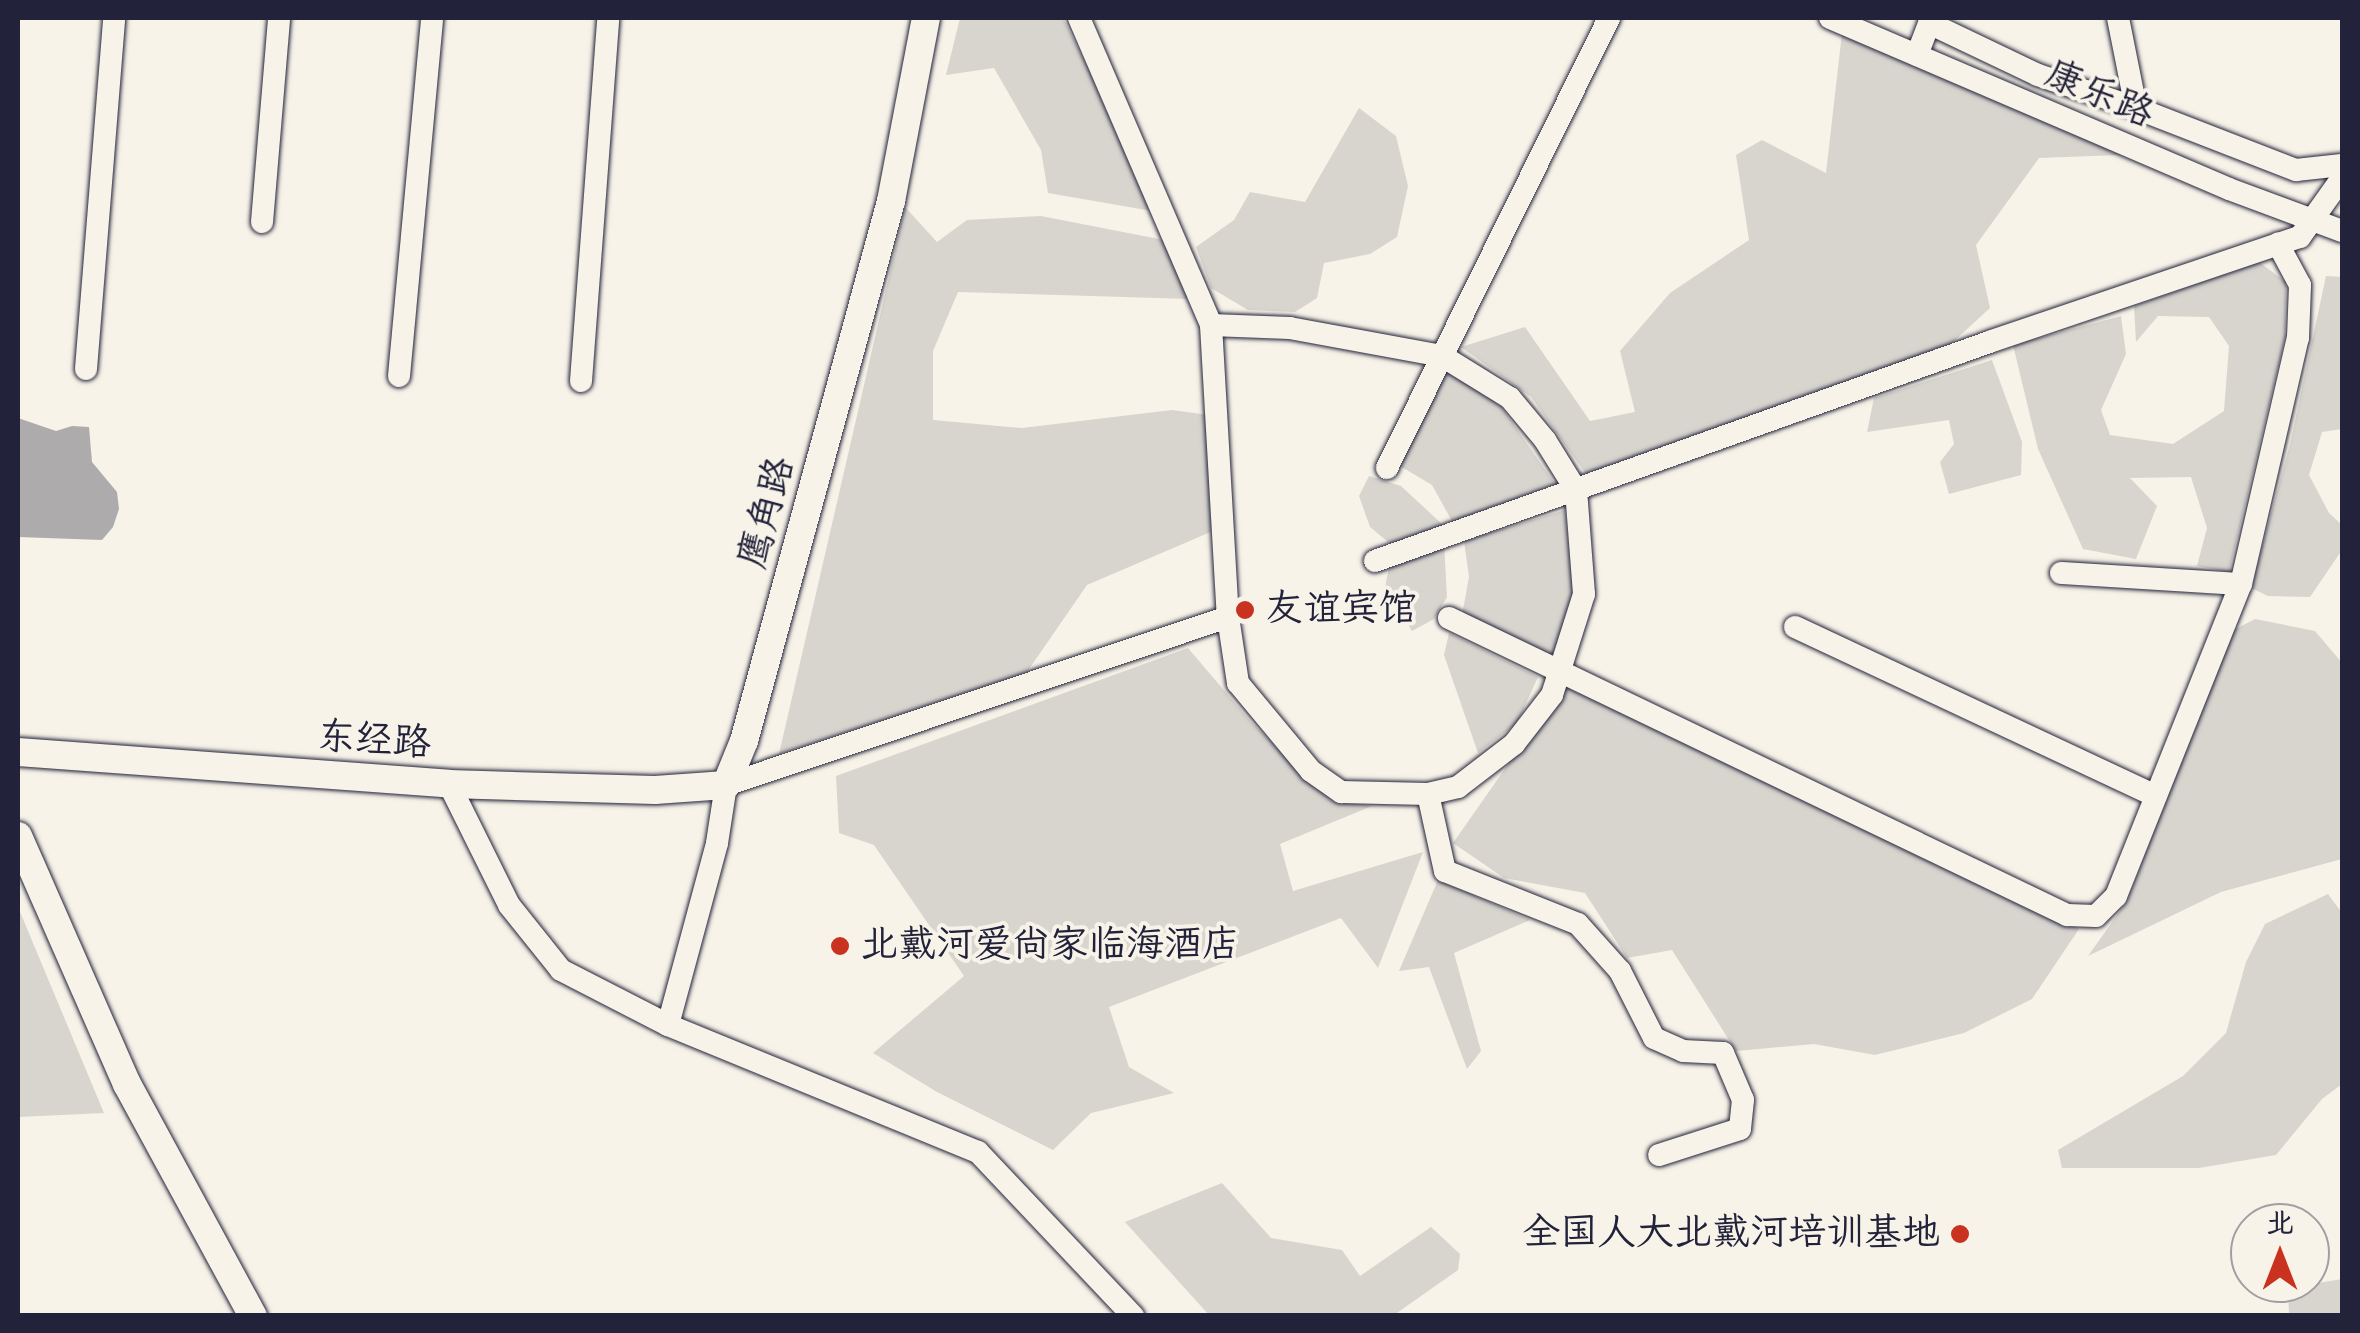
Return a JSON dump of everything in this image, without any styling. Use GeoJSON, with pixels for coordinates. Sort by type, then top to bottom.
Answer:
{"type":"FeatureCollection","features":[{"type":"Feature","properties":{"kind":"main road","name":"鹰角路"},"geometry":{"type":"LineString","coordinates":[[726,785],[744,742],[891,202],[926,18]]}},
{"type":"Feature","properties":{"kind":"main road","name":"东经路"},"geometry":{"type":"LineString","coordinates":[[18,752],[448,784],[654,790],[726,785]]}},
{"type":"Feature","properties":{"kind":"main road"},"geometry":{"type":"LineString","coordinates":[[18,836],[126,1084],[253,1316]]}},
{"type":"Feature","properties":{"kind":"street"},"geometry":{"type":"LineString","coordinates":[[86,370],[114,18]]}},
{"type":"Feature","properties":{"kind":"street"},"geometry":{"type":"LineString","coordinates":[[262,222],[279,18]]}},
{"type":"Feature","properties":{"kind":"street"},"geometry":{"type":"LineString","coordinates":[[399,376],[432,18]]}},
{"type":"Feature","properties":{"kind":"street"},"geometry":{"type":"LineString","coordinates":[[581,382],[608,18]]}},
{"type":"Feature","properties":{"kind":"street"},"geometry":{"type":"LineString","coordinates":[[1079,18],[1211,325],[1228,617],[1238,682],[1311,771],[1341,792],[1428,794],[1458,786],[1514,744],[1552,696],[1584,594],[1576,490],[1544,440],[1510,398],[1442,356],[1290,328],[1211,325]]}},
{"type":"Feature","properties":{"kind":"street"},"geometry":{"type":"LineString","coordinates":[[1387,468],[1609,18]]}},
{"type":"Feature","properties":{"kind":"street","name":"康乐路"},"geometry":{"type":"LineString","coordinates":[[1830,18],[2342,231]]}},
{"type":"Feature","properties":{"kind":"street"},"geometry":{"type":"LineString","coordinates":[[2118,18],[2136,108]]}},
{"type":"Feature","properties":{"kind":"street"},"geometry":{"type":"LineString","coordinates":[[1917,54],[1929,23],[2038,75],[2296,170],[2342,165]]}},
{"type":"Feature","properties":{"kind":"street"},"geometry":{"type":"LineString","coordinates":[[1375,560],[1992,341],[2300,237],[2342,178]]}},
{"type":"Feature","properties":{"kind":"street"},"geometry":{"type":"LineString","coordinates":[[1449,618],[1558,674],[2068,915],[2096,916],[2116,896],[2241,584],[2298,338],[2300,285],[2278,244]]}},
{"type":"Feature","properties":{"kind":"street"},"geometry":{"type":"LineString","coordinates":[[2061,574],[2241,584]]}},
{"type":"Feature","properties":{"kind":"street"},"geometry":{"type":"LineString","coordinates":[[726,785],[1228,617]]}},
{"type":"Feature","properties":{"kind":"street"},"geometry":{"type":"LineString","coordinates":[[1795,627],[2155,796]]}},
{"type":"Feature","properties":{"kind":"street"},"geometry":{"type":"LineString","coordinates":[[448,784],[509,906],[561,970],[668,1024],[978,1152],[1133,1316]]}},
{"type":"Feature","properties":{"kind":"street","name":"鹰角路"},"geometry":{"type":"LineString","coordinates":[[668,1024],[717,843],[726,785]]}},
{"type":"Feature","properties":{"kind":"street"},"geometry":{"type":"LineString","coordinates":[[1428,794],[1445,871],[1578,924],[1620,971],[1654,1038],[1682,1052],[1723,1053],[1743,1100],[1740,1129],[1659,1156]]}},
{"type":"Feature","properties":{"kind":"shaded area"},"geometry":{"type":"Polygon","coordinates":[[[960,18],[1063,18],[1134,160],[1152,211],[1048,193],[1041,150],[994,68],[946,75],[960,18]]]}},
{"type":"Feature","properties":{"kind":"shaded area"},"geometry":{"type":"Polygon","coordinates":[[[1842,33],[2121,155],[2039,158],[1976,245],[1990,308],[1942,352],[1586,474],[1531,397],[1461,347],[1525,327],[1590,421],[1635,412],[1620,351],[1670,293],[1749,240],[1736,155],[1762,140],[1826,173],[1842,33]]]}},
{"type":"Feature","properties":{"kind":"shaded area"},"geometry":{"type":"Polygon","coordinates":[[[1359,108],[1396,136],[1408,186],[1397,237],[1370,254],[1324,263],[1317,298],[1295,312],[1248,310],[1211,288],[1196,247],[1234,220],[1250,192],[1305,202],[1359,108]]]}},
{"type":"Feature","properties":{"kind":"shaded area"},"geometry":{"type":"Polygon","coordinates":[[[905,207],[937,242],[967,220],[1041,216],[1164,240],[1191,299],[958,292],[933,351],[933,420],[1022,428],[1172,410],[1216,416],[1220,528],[1087,585],[1027,672],[779,754],[905,207]]]}},
{"type":"Feature","properties":{"kind":"shaded area"},"geometry":{"type":"Polygon","coordinates":[[[2259,262],[2286,282],[2285,338],[2229,572],[2197,566],[2207,528],[2191,477],[2130,478],[2157,506],[2136,559],[2083,549],[2038,449],[2013,345],[2121,316],[2126,354],[2101,410],[2110,435],[2173,444],[2224,411],[2229,346],[2209,317],[2158,316],[2136,342],[2134,306],[2259,262]]]}},
{"type":"Feature","properties":{"kind":"shaded area"},"geometry":{"type":"Polygon","coordinates":[[[2326,276],[2342,277],[2342,429],[2322,432],[2309,475],[2329,513],[2342,525],[2342,550],[2310,597],[2268,596],[2251,588],[2290,444],[2326,276]]]}},
{"type":"Feature","properties":{"kind":"shaded area"},"geometry":{"type":"Polygon","coordinates":[[[1992,360],[2022,442],[2021,475],[1949,494],[1940,462],[1954,444],[1949,420],[1867,432],[1874,398],[1992,360]]]}},
{"type":"Feature","properties":{"kind":"shaded area"},"geometry":{"type":"Polygon","coordinates":[[[1449,364],[1498,402],[1555,484],[1453,523],[1432,485],[1400,466],[1449,364]]]}},
{"type":"Feature","properties":{"kind":"shaded area"},"geometry":{"type":"Polygon","coordinates":[[[18,418],[56,431],[72,426],[89,427],[92,462],[117,492],[119,509],[113,527],[102,540],[18,537],[18,418]]]}},
{"type":"Feature","properties":{"kind":"shaded area"},"geometry":{"type":"Polygon","coordinates":[[[1369,476],[1401,486],[1443,525],[1447,597],[1434,619],[1412,631],[1385,588],[1393,546],[1370,527],[1359,496],[1369,476]]]}},
{"type":"Feature","properties":{"kind":"shaded area"},"geometry":{"type":"Polygon","coordinates":[[[1565,510],[1574,601],[1555,658],[1462,615],[1469,577],[1464,541],[1565,510]]]}},
{"type":"Feature","properties":{"kind":"shaded area"},"geometry":{"type":"Polygon","coordinates":[[[2255,619],[2315,631],[2342,663],[2342,859],[2221,892],[2088,956],[2127,901],[2230,632],[2255,619]]]}},
{"type":"Feature","properties":{"kind":"shaded area"},"geometry":{"type":"Polygon","coordinates":[[[1449,633],[1538,677],[1517,723],[1478,753],[1444,655],[1449,633]]]}},
{"type":"Feature","properties":{"kind":"shaded area"},"geometry":{"type":"Polygon","coordinates":[[[1188,648],[1251,722],[1332,801],[1372,806],[1280,844],[1293,891],[1423,852],[1378,968],[1341,918],[1109,1007],[1129,1067],[1174,1093],[1091,1113],[1053,1150],[937,1092],[873,1053],[964,976],[874,845],[839,833],[836,776],[1188,648]]]}},
{"type":"Feature","properties":{"kind":"shaded area"},"geometry":{"type":"Polygon","coordinates":[[[1565,683],[2079,929],[2032,999],[1964,1033],[1875,1055],[1814,1044],[1736,1051],[1672,950],[1627,958],[1585,893],[1504,878],[1453,843],[1565,683]]]}},
{"type":"Feature","properties":{"kind":"shaded area"},"geometry":{"type":"Polygon","coordinates":[[[1438,880],[1530,920],[1454,953],[1481,1051],[1467,1069],[1429,967],[1399,971],[1438,880]]]}},
{"type":"Feature","properties":{"kind":"shaded area"},"geometry":{"type":"Polygon","coordinates":[[[2328,894],[2342,913],[2342,1084],[2322,1099],[2276,1155],[2199,1168],[2062,1168],[2058,1150],[2183,1076],[2226,1033],[2246,962],[2265,924],[2328,894]]]}},
{"type":"Feature","properties":{"kind":"shaded area"},"geometry":{"type":"Polygon","coordinates":[[[18,907],[104,1113],[18,1117],[18,907]]]}},
{"type":"Feature","properties":{"kind":"shaded area"},"geometry":{"type":"Polygon","coordinates":[[[1222,1183],[1271,1238],[1342,1250],[1360,1276],[1431,1227],[1460,1254],[1458,1270],[1394,1315],[1209,1315],[1125,1222],[1222,1183]]]}},
{"type":"Feature","properties":{"kind":"shaded area"},"geometry":{"type":"Polygon","coordinates":[[[2342,1279],[2342,1315],[2289,1315],[2289,1303],[2330,1303],[2330,1281],[2342,1279]]]}},
{"type":"Feature","properties":{"kind":"place","name":"友谊宾馆"},"geometry":{"type":"Point","coordinates":[1245,610]}},
{"type":"Feature","properties":{"kind":"place","name":"北戴河爱尚家临海酒店"},"geometry":{"type":"Point","coordinates":[840,946]}},
{"type":"Feature","properties":{"kind":"place","name":"全国人大北戴河培训基地"},"geometry":{"type":"Point","coordinates":[1960,1234]}}]}
